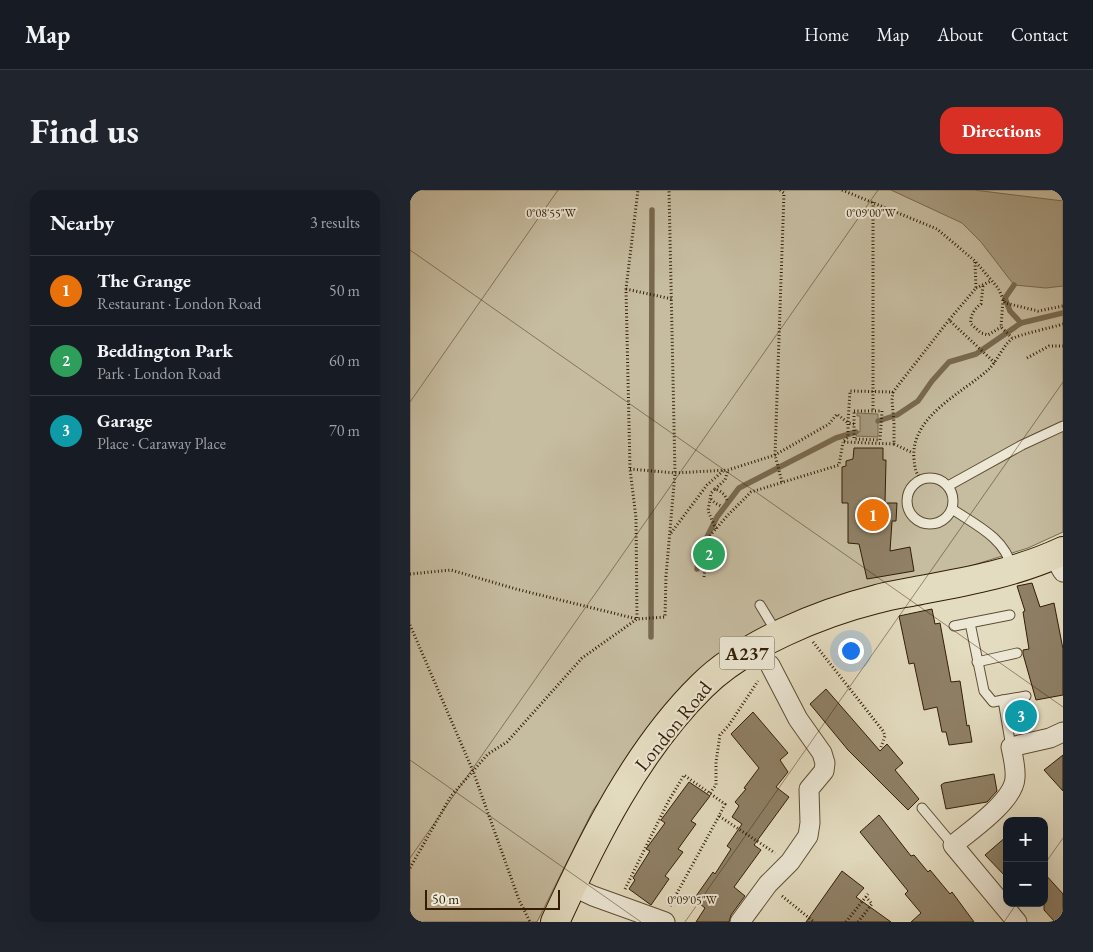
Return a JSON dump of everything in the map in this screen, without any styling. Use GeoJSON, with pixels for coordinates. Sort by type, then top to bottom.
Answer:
{"type":"FeatureCollection","features":[{"type":"Feature","properties":{"kind":"main road","name":"London Road"},"geometry":{"type":"LineString","coordinates":[[555,922],[592,844],[645,755],[671,721],[703,685],[729,664],[813,619],[870,601],[1060,559]]}},
{"type":"Feature","properties":{"kind":"street"},"geometry":{"type":"LineString","coordinates":[[740,922],[768,884],[790,862],[808,836],[810,824],[809,789],[824,771],[825,763],[822,753],[798,719],[770,665]]}},
{"type":"Feature","properties":{"kind":"street"},"geometry":{"type":"LineString","coordinates":[[1017,922],[953,845],[997,808],[1010,793],[1016,779],[1011,748],[1050,738],[1063,732]]}},
{"type":"Feature","properties":{"kind":"street"},"geometry":{"type":"LineString","coordinates":[[572,886],[593,896],[666,916]]}},
{"type":"Feature","properties":{"kind":"lane"},"geometry":{"type":"LineString","coordinates":[[948,486],[1022,445],[1063,426]]}},
{"type":"Feature","properties":{"kind":"lane"},"geometry":{"type":"LineString","coordinates":[[936,478],[948,486],[953,497],[952,509],[948,516],[935,524],[920,522],[909,511],[907,496],[910,489],[921,479],[936,478]]}},
{"type":"Feature","properties":{"kind":"lane"},"geometry":{"type":"LineString","coordinates":[[952,509],[999,541],[1009,556],[1013,570]]}},
{"type":"Feature","properties":{"kind":"lane"},"geometry":{"type":"LineString","coordinates":[[760,605],[779,636]]}},
{"type":"Feature","properties":{"kind":"lane"},"geometry":{"type":"LineString","coordinates":[[954,626],[1010,615]]}},
{"type":"Feature","properties":{"kind":"lane"},"geometry":{"type":"LineString","coordinates":[[970,623],[984,691],[993,702],[1026,696]]}},
{"type":"Feature","properties":{"kind":"lane"},"geometry":{"type":"LineString","coordinates":[[977,662],[1017,653]]}},
{"type":"Feature","properties":{"kind":"lane"},"geometry":{"type":"LineString","coordinates":[[1003,700],[1011,748]]}},
{"type":"Feature","properties":{"kind":"lane"},"geometry":{"type":"LineString","coordinates":[[922,808],[953,845]]}},
{"type":"Feature","properties":{"kind":"path"},"geometry":{"type":"LineString","coordinates":[[637,619],[636,518],[630,469],[626,289],[638,190]]}},
{"type":"Feature","properties":{"kind":"path"},"geometry":{"type":"LineString","coordinates":[[410,574],[451,570],[516,589],[637,619],[666,617],[666,576],[675,473],[669,190]]}},
{"type":"Feature","properties":{"kind":"path"},"geometry":{"type":"LineString","coordinates":[[780,190],[784,193],[775,455],[782,482]]}},
{"type":"Feature","properties":{"kind":"path"},"geometry":{"type":"LineString","coordinates":[[842,190],[937,229],[975,262],[998,288],[1004,297],[1005,303],[1038,311],[1063,306]]}},
{"type":"Feature","properties":{"kind":"path"},"geometry":{"type":"LineString","coordinates":[[873,202],[874,411]]}},
{"type":"Feature","properties":{"kind":"path"},"geometry":{"type":"LineString","coordinates":[[975,262],[976,288]]}},
{"type":"Feature","properties":{"kind":"path"},"geometry":{"type":"LineString","coordinates":[[894,444],[893,392],[976,288],[991,281]]}},
{"type":"Feature","properties":{"kind":"path"},"geometry":{"type":"LineString","coordinates":[[983,286],[981,304],[975,309],[971,324],[981,334],[988,335],[1001,327]]}},
{"type":"Feature","properties":{"kind":"path"},"geometry":{"type":"LineString","coordinates":[[626,289],[672,299]]}},
{"type":"Feature","properties":{"kind":"path"},"geometry":{"type":"LineString","coordinates":[[1001,327],[1004,297]]}},
{"type":"Feature","properties":{"kind":"path"},"geometry":{"type":"LineString","coordinates":[[949,320],[995,363]]}},
{"type":"Feature","properties":{"kind":"path"},"geometry":{"type":"LineString","coordinates":[[921,479],[915,473],[913,453],[916,437],[928,419],[956,393],[988,370],[1012,338],[1063,324]]}},
{"type":"Feature","properties":{"kind":"path"},"geometry":{"type":"LineString","coordinates":[[1001,327],[1012,338]]}},
{"type":"Feature","properties":{"kind":"path"},"geometry":{"type":"LineString","coordinates":[[1027,358],[1049,346],[1063,346]]}},
{"type":"Feature","properties":{"kind":"path"},"geometry":{"type":"LineString","coordinates":[[704,577],[708,538],[715,525],[751,492],[839,465],[843,442],[848,437],[850,391],[893,392]]}},
{"type":"Feature","properties":{"kind":"path"},"geometry":{"type":"LineString","coordinates":[[854,411],[874,411],[882,411],[880,440],[854,439],[854,411]]}},
{"type":"Feature","properties":{"kind":"path"},"geometry":{"type":"LineString","coordinates":[[630,469],[675,473],[726,470],[775,455],[830,424],[836,414],[848,423],[854,424]]}},
{"type":"Feature","properties":{"kind":"path"},"geometry":{"type":"LineString","coordinates":[[843,442],[894,444],[913,453]]}},
{"type":"Feature","properties":{"kind":"path"},"geometry":{"type":"LineString","coordinates":[[715,525],[708,511],[711,493],[725,480],[726,470]]}},
{"type":"Feature","properties":{"kind":"path"},"geometry":{"type":"LineString","coordinates":[[670,535],[707,485],[726,470]]}},
{"type":"Feature","properties":{"kind":"path"},"geometry":{"type":"LineString","coordinates":[[715,489],[722,493],[727,501]]}},
{"type":"Feature","properties":{"kind":"path"},"geometry":{"type":"LineString","coordinates":[[711,498],[721,506]]}},
{"type":"Feature","properties":{"kind":"path"},"geometry":{"type":"LineString","coordinates":[[410,868],[451,796],[488,754],[507,742],[582,658],[637,619]]}},
{"type":"Feature","properties":{"kind":"path"},"geometry":{"type":"LineString","coordinates":[[410,625],[472,773],[519,900],[530,922]]}},
{"type":"Feature","properties":{"kind":"path"},"geometry":{"type":"LineString","coordinates":[[808,637],[883,731],[885,736],[881,747]]}},
{"type":"Feature","properties":{"kind":"path"},"geometry":{"type":"LineString","coordinates":[[710,793],[716,785],[716,762],[720,735],[729,725],[770,665]]}},
{"type":"Feature","properties":{"kind":"path"},"geometry":{"type":"LineString","coordinates":[[622,894],[684,774],[725,804],[666,916]]}},
{"type":"Feature","properties":{"kind":"path"},"geometry":{"type":"LineString","coordinates":[[719,816],[790,862]]}},
{"type":"Feature","properties":{"kind":"path"},"geometry":{"type":"LineString","coordinates":[[768,884],[814,922]]}},
{"type":"Feature","properties":{"kind":"path"},"geometry":{"type":"LineString","coordinates":[[846,922],[867,895],[872,904],[858,922]]}},
{"type":"Feature","properties":{"kind":"shaded area"},"geometry":{"type":"Polygon","coordinates":[[[410,190],[1063,190],[1063,532],[1028,548],[922,581],[864,592],[657,720],[593,810],[537,922],[410,922],[410,190]]]}},
{"type":"Feature","properties":{"kind":"shaded area"},"geometry":{"type":"Polygon","coordinates":[[[891,190],[974,190],[1063,201],[1063,286],[1046,288],[1014,285],[981,242],[962,223],[891,190]]]}},
{"type":"Feature","properties":{"kind":"shaded area"},"geometry":{"type":"Polygon","coordinates":[[[857,413],[878,414],[878,437],[856,436],[856,432],[860,432],[860,416],[857,416],[857,413]]]}},
{"type":"Feature","properties":{"kind":"building"},"geometry":{"type":"Polygon","coordinates":[[[854,448],[883,448],[883,460],[886,460],[885,503],[897,503],[896,521],[892,521],[890,551],[910,547],[914,571],[867,579],[859,544],[848,543],[848,503],[842,503],[842,467],[846,466],[846,461],[853,459],[854,448]]]}},
{"type":"Feature","properties":{"kind":"building"},"geometry":{"type":"Polygon","coordinates":[[[1032,583],[1040,607],[1054,603],[1063,649],[1063,695],[1036,700],[1023,654],[1023,650],[1029,649],[1023,612],[1025,611],[1017,586],[1032,583]]]}},
{"type":"Feature","properties":{"kind":"building"},"geometry":{"type":"Polygon","coordinates":[[[932,609],[935,624],[940,623],[951,682],[960,681],[967,726],[969,725],[972,742],[949,745],[946,732],[942,732],[937,707],[924,710],[914,663],[909,664],[899,616],[932,609]]]}},
{"type":"Feature","properties":{"kind":"building"},"geometry":{"type":"Polygon","coordinates":[[[826,689],[880,751],[887,744],[903,763],[895,770],[919,799],[908,810],[848,750],[810,704],[826,689]]]}},
{"type":"Feature","properties":{"kind":"building"},"geometry":{"type":"Polygon","coordinates":[[[753,712],[788,753],[780,760],[788,772],[776,787],[789,797],[754,845],[761,850],[734,887],[745,896],[731,915],[729,922],[696,922],[705,908],[694,899],[713,872],[715,874],[731,849],[727,846],[742,824],[732,817],[739,806],[735,802],[759,768],[731,734],[753,712]]]}},
{"type":"Feature","properties":{"kind":"building"},"geometry":{"type":"Polygon","coordinates":[[[1063,755],[1063,791],[1044,770],[1063,755]]]}},
{"type":"Feature","properties":{"kind":"building"},"geometry":{"type":"Polygon","coordinates":[[[994,774],[997,791],[987,802],[946,809],[941,785],[994,774]]]}},
{"type":"Feature","properties":{"kind":"building"},"geometry":{"type":"Polygon","coordinates":[[[689,782],[710,796],[691,821],[696,824],[678,849],[683,852],[665,876],[669,879],[651,905],[629,889],[635,880],[633,878],[650,851],[646,849],[665,823],[661,820],[689,782]]]}},
{"type":"Feature","properties":{"kind":"building"},"geometry":{"type":"Polygon","coordinates":[[[879,815],[911,856],[914,855],[928,872],[930,870],[950,894],[952,892],[974,922],[911,922],[921,913],[905,894],[908,891],[860,832],[879,815]]]}},
{"type":"Feature","properties":{"kind":"building"},"geometry":{"type":"Polygon","coordinates":[[[1003,839],[1003,874],[985,855],[1003,839]]]}},
{"type":"Feature","properties":{"kind":"building"},"geometry":{"type":"Polygon","coordinates":[[[842,871],[864,888],[856,897],[891,922],[806,922],[842,871]]]}},
{"type":"Feature","properties":{"kind":"building"},"geometry":{"type":"Polygon","coordinates":[[[1048,877],[1063,894],[1063,922],[1055,922],[1044,910],[1044,907],[1048,907],[1048,877]]]}},
{"type":"Feature","properties":{"kind":"waterway"},"geometry":{"type":"LineString","coordinates":[[651,637],[652,210]]}},
{"type":"Feature","properties":{"kind":"waterway"},"geometry":{"type":"LineString","coordinates":[[1014,285],[1005,298],[1010,311],[1021,323]]}},
{"type":"Feature","properties":{"kind":"waterway"},"geometry":{"type":"LineString","coordinates":[[878,421],[897,415],[918,401],[949,362],[976,354],[1021,323],[1063,313]]}},
{"type":"Feature","properties":{"kind":"waterway"},"geometry":{"type":"LineString","coordinates":[[697,569],[700,551],[717,517],[739,488],[836,438],[856,432]]}},
{"type":"Feature","properties":{"kind":"place","name":"The Grange"},"geometry":{"type":"Point","coordinates":[873,515]}},
{"type":"Feature","properties":{"kind":"place","name":"Beddington Park"},"geometry":{"type":"Point","coordinates":[709,554]}},
{"type":"Feature","properties":{"kind":"place","name":"Garage"},"geometry":{"type":"Point","coordinates":[1021,716]}}]}
